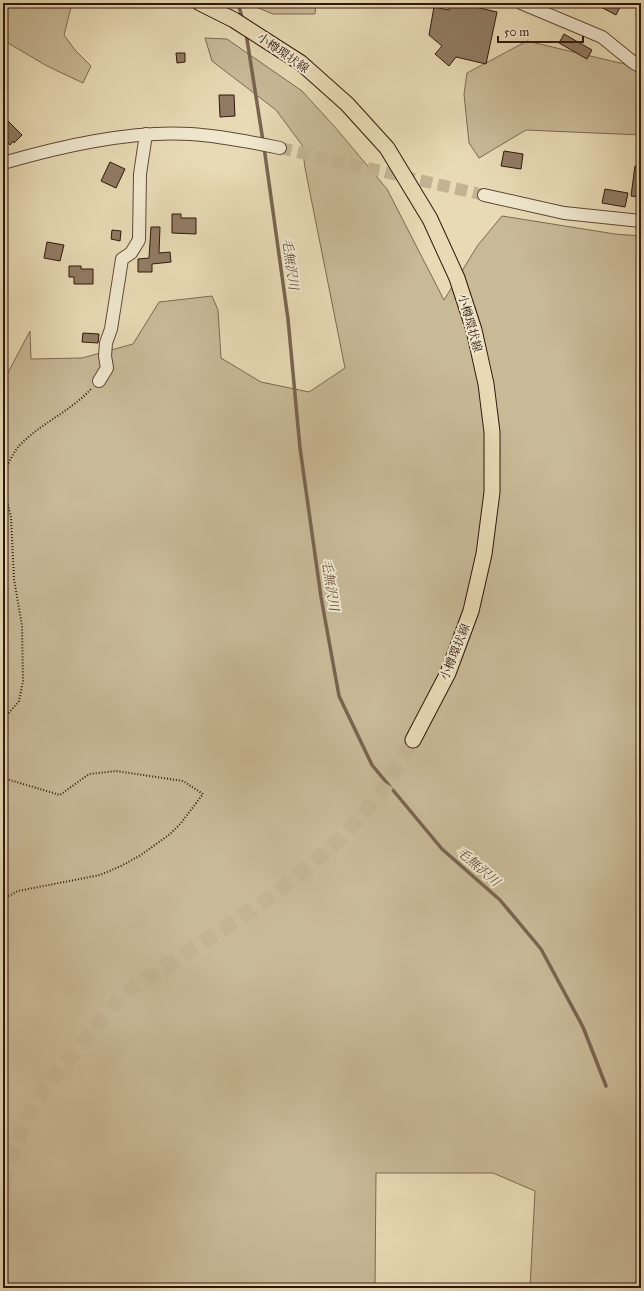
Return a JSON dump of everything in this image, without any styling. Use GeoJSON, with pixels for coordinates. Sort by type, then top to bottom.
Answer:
{"type":"FeatureCollection","features":[{"type":"Feature","properties":{"kind":"main road","name":"小樽環状線"},"geometry":{"type":"LineString","coordinates":[[200,3],[234,20],[301,63],[346,104],[387,148],[430,219],[457,278],[474,330],[486,384],[492,432],[492,492],[484,554],[471,612],[448,673],[413,740]]}},
{"type":"Feature","properties":{"kind":"street"},"geometry":{"type":"LineString","coordinates":[[521,3],[602,36],[634,63],[641,67]]}},
{"type":"Feature","properties":{"kind":"street"},"geometry":{"type":"LineString","coordinates":[[99,381],[107,368],[105,356],[106,343],[111,329],[122,259],[131,253],[139,240],[140,174],[146,134]]}},
{"type":"Feature","properties":{"kind":"street"},"geometry":{"type":"LineString","coordinates":[[3,163],[81,143],[146,134],[190,134],[230,138],[280,148]]}},
{"type":"Feature","properties":{"kind":"street"},"geometry":{"type":"LineString","coordinates":[[484,195],[564,213],[641,221]]}},
{"type":"Feature","properties":{"kind":"path"},"geometry":{"type":"LineString","coordinates":[[3,474],[19,446],[33,433],[84,397],[99,381]]}},
{"type":"Feature","properties":{"kind":"path"},"geometry":{"type":"LineString","coordinates":[[3,478],[5,493],[12,517],[14,579],[22,626],[23,681],[19,701],[3,720]]}},
{"type":"Feature","properties":{"kind":"path"},"geometry":{"type":"LineString","coordinates":[[3,778],[60,795],[89,774],[116,771],[183,781],[203,794],[181,823],[170,834],[141,855],[121,866],[100,875],[18,891],[3,899]]}},
{"type":"Feature","properties":{"kind":"shaded area"},"geometry":{"type":"Polygon","coordinates":[[[3,3],[72,3],[64,35],[75,50],[91,66],[83,83],[47,66],[3,40],[3,3]]]}},
{"type":"Feature","properties":{"kind":"shaded area"},"geometry":{"type":"Polygon","coordinates":[[[246,3],[316,3],[315,14],[273,14],[246,3]]]}},
{"type":"Feature","properties":{"kind":"shaded area"},"geometry":{"type":"Polygon","coordinates":[[[205,38],[227,39],[302,91],[334,126],[387,189],[444,300],[478,245],[502,216],[615,234],[641,236],[641,1288],[530,1288],[535,1191],[493,1173],[376,1173],[375,1288],[5,1288],[5,1250],[3,1250],[3,382],[30,331],[31,359],[82,358],[133,344],[159,302],[212,296],[218,310],[221,358],[261,382],[309,392],[345,368],[305,168],[302,145],[276,110],[212,61],[205,38]]]}},
{"type":"Feature","properties":{"kind":"shaded area"},"geometry":{"type":"Polygon","coordinates":[[[527,41],[641,68],[641,135],[526,130],[479,158],[469,143],[464,94],[467,73],[527,41]]]}},
{"type":"Feature","properties":{"kind":"building"},"geometry":{"type":"Polygon","coordinates":[[[450,3],[458,3],[497,12],[486,64],[456,57],[449,66],[435,54],[442,46],[429,35],[434,7],[449,10],[450,3]]]}},
{"type":"Feature","properties":{"kind":"building"},"geometry":{"type":"Polygon","coordinates":[[[593,3],[622,3],[616,15],[593,3]]]}},
{"type":"Feature","properties":{"kind":"building"},"geometry":{"type":"Polygon","coordinates":[[[564,34],[592,50],[587,59],[559,43],[564,34]]]}},
{"type":"Feature","properties":{"kind":"building"},"geometry":{"type":"Polygon","coordinates":[[[176,53],[185,53],[185,62],[177,63],[176,53]]]}},
{"type":"Feature","properties":{"kind":"building"},"geometry":{"type":"Polygon","coordinates":[[[219,95],[234,95],[235,116],[220,117],[219,95]]]}},
{"type":"Feature","properties":{"kind":"building"},"geometry":{"type":"Polygon","coordinates":[[[3,116],[22,135],[10,145],[3,138],[3,116]]]}},
{"type":"Feature","properties":{"kind":"building"},"geometry":{"type":"Polygon","coordinates":[[[504,151],[523,154],[521,169],[501,166],[504,151]]]}},
{"type":"Feature","properties":{"kind":"building"},"geometry":{"type":"Polygon","coordinates":[[[110,162],[125,169],[116,188],[101,181],[110,162]]]}},
{"type":"Feature","properties":{"kind":"building"},"geometry":{"type":"Polygon","coordinates":[[[635,166],[641,166],[641,197],[631,196],[635,166]]]}},
{"type":"Feature","properties":{"kind":"building"},"geometry":{"type":"Polygon","coordinates":[[[605,189],[628,193],[625,207],[602,203],[605,189]]]}},
{"type":"Feature","properties":{"kind":"building"},"geometry":{"type":"Polygon","coordinates":[[[172,214],[181,214],[181,218],[196,218],[196,234],[172,233],[172,214]]]}},
{"type":"Feature","properties":{"kind":"building"},"geometry":{"type":"Polygon","coordinates":[[[151,227],[160,227],[159,253],[170,252],[171,262],[152,264],[152,272],[138,272],[138,259],[149,258],[151,227]]]}},
{"type":"Feature","properties":{"kind":"building"},"geometry":{"type":"Polygon","coordinates":[[[112,230],[121,231],[120,241],[111,239],[112,230]]]}},
{"type":"Feature","properties":{"kind":"building"},"geometry":{"type":"Polygon","coordinates":[[[47,242],[64,245],[60,261],[44,258],[47,242]]]}},
{"type":"Feature","properties":{"kind":"building"},"geometry":{"type":"Polygon","coordinates":[[[69,266],[81,266],[81,269],[93,269],[93,284],[74,284],[74,277],[69,277],[69,266]]]}},
{"type":"Feature","properties":{"kind":"building"},"geometry":{"type":"Polygon","coordinates":[[[83,333],[99,334],[98,343],[82,342],[83,333]]]}},
{"type":"Feature","properties":{"kind":"waterway","name":"毛無沢川"},"geometry":{"type":"LineString","coordinates":[[238,3],[243,21]]}},
{"type":"Feature","properties":{"kind":"waterway","name":"毛無沢川"},"geometry":{"type":"LineString","coordinates":[[246,33],[263,141]]}},
{"type":"Feature","properties":{"kind":"waterway","name":"毛無沢川"},"geometry":{"type":"LineString","coordinates":[[264,147],[288,319],[300,448],[321,597],[339,696],[372,765],[442,849],[500,900],[541,949],[583,1027],[606,1086]]}},
{"type":"Feature","properties":{"kind":"tunnel"},"geometry":{"type":"LineString","coordinates":[[280,148],[484,195]]}},
{"type":"Feature","properties":{"kind":"tunnel"},"geometry":{"type":"LineString","coordinates":[[3,1184],[11,1158],[30,1112],[46,1086],[124,993],[261,904],[307,868],[342,837],[382,792],[413,740]]}}]}
